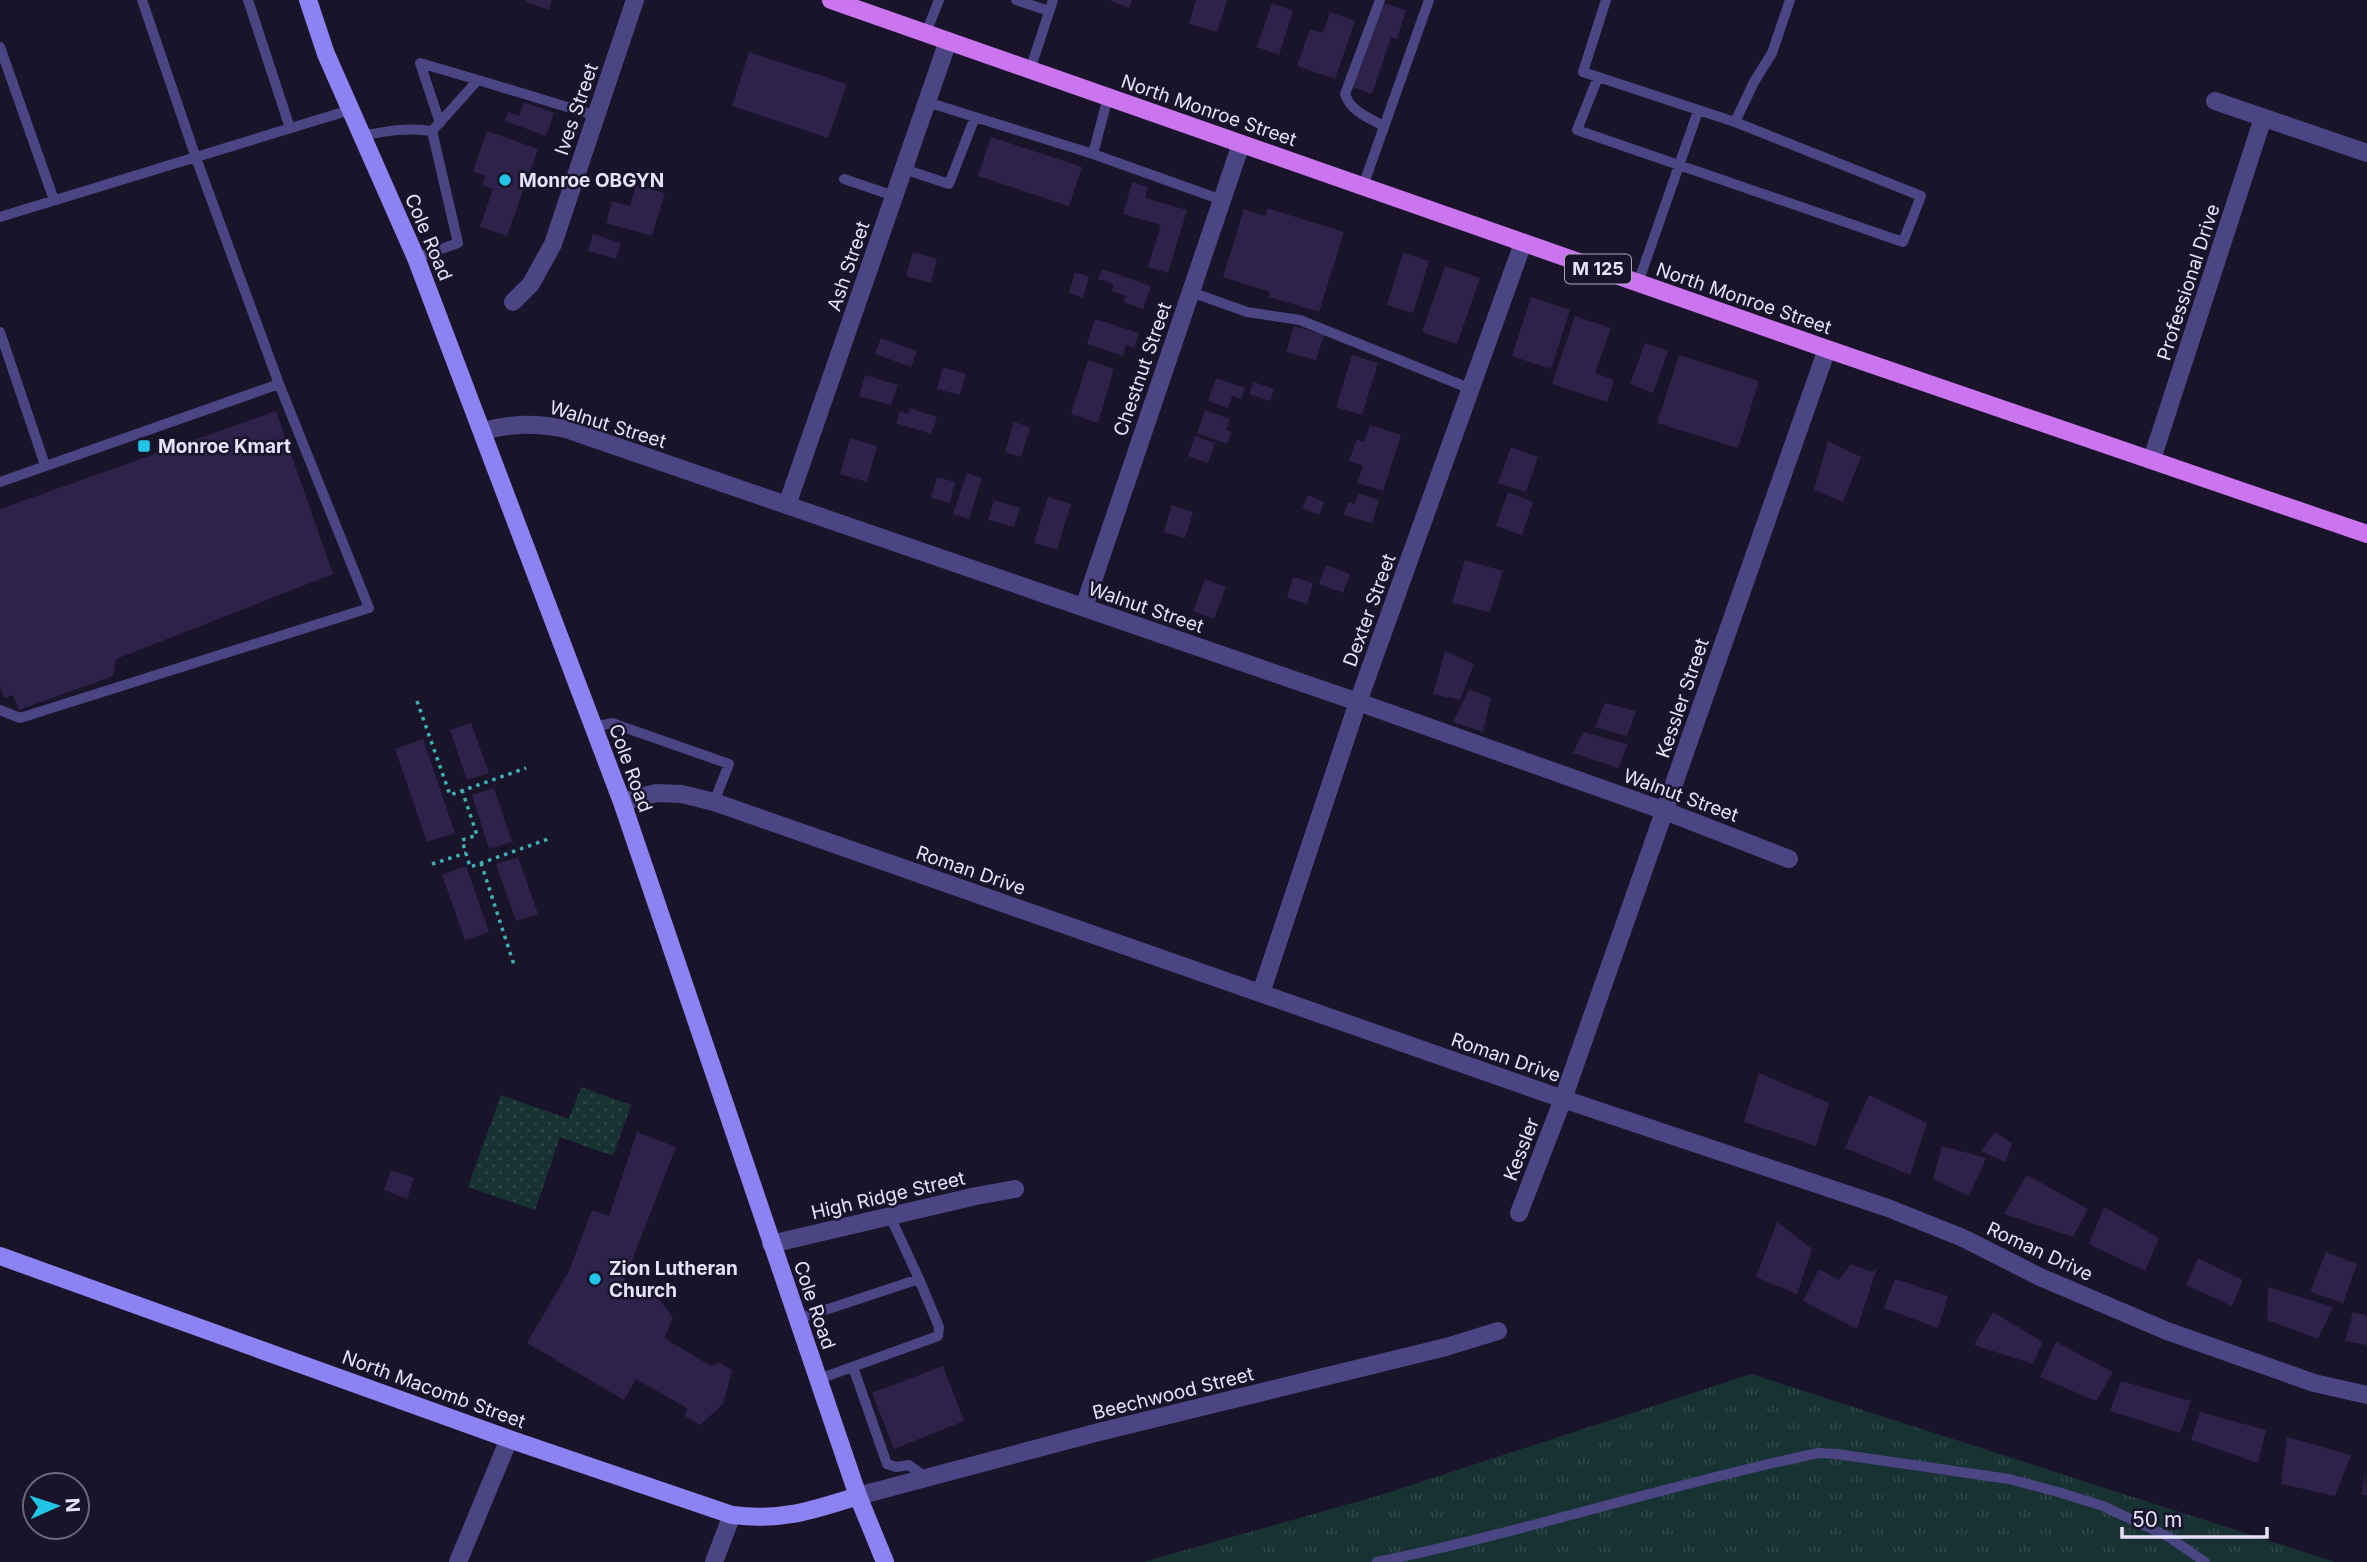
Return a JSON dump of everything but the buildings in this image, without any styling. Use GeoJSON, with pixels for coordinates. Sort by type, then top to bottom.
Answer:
{"type":"FeatureCollection","features":[{"type":"Feature","properties":{"kind":"main road","name":"North Monroe Street"},"geometry":{"type":"LineString","coordinates":[[831,0],[860,5],[926,33],[1030,70],[1826,349],[2367,534]]}},
{"type":"Feature","properties":{"kind":"street","name":"Cole Road"},"geometry":{"type":"LineString","coordinates":[[308,0],[326,54],[416,258],[622,802],[858,1496],[885,1562]]}},
{"type":"Feature","properties":{"kind":"street","name":"Ives Street"},"geometry":{"type":"LineString","coordinates":[[513,302],[531,284],[553,244],[635,0]]}},
{"type":"Feature","properties":{"kind":"street","name":"Ash Street"},"geometry":{"type":"LineString","coordinates":[[787,505],[948,41]]}},
{"type":"Feature","properties":{"kind":"street"},"geometry":{"type":"LineString","coordinates":[[2216,101],[2367,153]]}},
{"type":"Feature","properties":{"kind":"street","name":"Professional Drive"},"geometry":{"type":"LineString","coordinates":[[2152,459],[2263,118]]}},
{"type":"Feature","properties":{"kind":"street","name":"Chestnut Street"},"geometry":{"type":"LineString","coordinates":[[1084,607],[1241,144]]}},
{"type":"Feature","properties":{"kind":"street","name":"Dexter Street"},"geometry":{"type":"LineString","coordinates":[[1261,993],[1358,702],[1523,243]]}},
{"type":"Feature","properties":{"kind":"street","name":"Kessler Street"},"geometry":{"type":"LineString","coordinates":[[1563,1099],[1826,349]]}},
{"type":"Feature","properties":{"kind":"street","name":"Walnut Street"},"geometry":{"type":"LineString","coordinates":[[483,431],[511,424],[539,424],[566,429],[1358,702],[1665,811],[1789,859]]}},
{"type":"Feature","properties":{"kind":"street","name":"Roman Drive"},"geometry":{"type":"LineString","coordinates":[[622,802],[656,793],[682,794],[714,803],[1563,1099],[1888,1208],[1963,1238],[2040,1276],[2168,1331],[2314,1383],[2367,1395]]}},
{"type":"Feature","properties":{"kind":"street","name":"Kessler"},"geometry":{"type":"LineString","coordinates":[[1519,1213],[1563,1099]]}},
{"type":"Feature","properties":{"kind":"street","name":"High Ridge Street"},"geometry":{"type":"LineString","coordinates":[[771,1244],[1015,1189]]}},
{"type":"Feature","properties":{"kind":"street","name":"North Macomb Street"},"geometry":{"type":"LineString","coordinates":[[0,1256],[509,1439],[732,1515],[761,1519],[792,1515],[858,1496]]}},
{"type":"Feature","properties":{"kind":"street","name":"Beechwood Street"},"geometry":{"type":"LineString","coordinates":[[858,1496],[1095,1433],[1446,1347],[1498,1331]]}},
{"type":"Feature","properties":{"kind":"street"},"geometry":{"type":"LineString","coordinates":[[458,1562],[509,1439]]}},
{"type":"Feature","properties":{"kind":"street"},"geometry":{"type":"LineString","coordinates":[[714,1562],[732,1515]]}},
{"type":"Feature","properties":{"kind":"lane"},"geometry":{"type":"LineString","coordinates":[[0,710],[20,718],[369,608],[279,384],[196,158],[142,0]]}},
{"type":"Feature","properties":{"kind":"lane"},"geometry":{"type":"LineString","coordinates":[[248,0],[290,128]]}},
{"type":"Feature","properties":{"kind":"lane"},"geometry":{"type":"LineString","coordinates":[[926,33],[939,0]]}},
{"type":"Feature","properties":{"kind":"lane"},"geometry":{"type":"LineString","coordinates":[[1016,0],[1049,12]]}},
{"type":"Feature","properties":{"kind":"lane"},"geometry":{"type":"LineString","coordinates":[[1030,70],[1053,0]]}},
{"type":"Feature","properties":{"kind":"lane"},"geometry":{"type":"LineString","coordinates":[[1380,0],[1345,94],[1347,102],[1358,113],[1384,126]]}},
{"type":"Feature","properties":{"kind":"lane"},"geometry":{"type":"LineString","coordinates":[[1363,186],[1429,0]]}},
{"type":"Feature","properties":{"kind":"lane"},"geometry":{"type":"LineString","coordinates":[[1598,77],[1577,130],[1903,242],[1921,196],[1735,122],[1583,72],[1606,0]]}},
{"type":"Feature","properties":{"kind":"lane"},"geometry":{"type":"LineString","coordinates":[[1735,122],[1772,52],[1790,0]]}},
{"type":"Feature","properties":{"kind":"lane"},"geometry":{"type":"LineString","coordinates":[[0,47],[54,200]]}},
{"type":"Feature","properties":{"kind":"lane"},"geometry":{"type":"LineString","coordinates":[[416,258],[458,243],[436,127],[420,63],[597,116]]}},
{"type":"Feature","properties":{"kind":"lane"},"geometry":{"type":"LineString","coordinates":[[362,136],[436,127],[478,80]]}},
{"type":"Feature","properties":{"kind":"lane"},"geometry":{"type":"LineString","coordinates":[[1093,155],[1108,97]]}},
{"type":"Feature","properties":{"kind":"lane"},"geometry":{"type":"LineString","coordinates":[[927,102],[1222,200]]}},
{"type":"Feature","properties":{"kind":"lane"},"geometry":{"type":"LineString","coordinates":[[0,217],[350,110]]}},
{"type":"Feature","properties":{"kind":"lane"},"geometry":{"type":"LineString","coordinates":[[1638,283],[1698,111]]}},
{"type":"Feature","properties":{"kind":"lane"},"geometry":{"type":"LineString","coordinates":[[904,169],[949,184],[975,117]]}},
{"type":"Feature","properties":{"kind":"lane"},"geometry":{"type":"LineString","coordinates":[[844,179],[894,196]]}},
{"type":"Feature","properties":{"kind":"lane"},"geometry":{"type":"LineString","coordinates":[[1191,292],[1247,312],[1300,320],[1471,389]]}},
{"type":"Feature","properties":{"kind":"lane"},"geometry":{"type":"LineString","coordinates":[[0,332],[45,465]]}},
{"type":"Feature","properties":{"kind":"lane"},"geometry":{"type":"LineString","coordinates":[[0,482],[279,384]]}},
{"type":"Feature","properties":{"kind":"lane"},"geometry":{"type":"LineString","coordinates":[[594,727],[611,723],[729,764],[714,803]]}},
{"type":"Feature","properties":{"kind":"lane"},"geometry":{"type":"LineString","coordinates":[[819,1379],[938,1336],[939,1328],[890,1216]]}},
{"type":"Feature","properties":{"kind":"lane"},"geometry":{"type":"LineString","coordinates":[[798,1320],[919,1279]]}},
{"type":"Feature","properties":{"kind":"lane"},"geometry":{"type":"LineString","coordinates":[[853,1367],[887,1464],[896,1467],[909,1465],[926,1478]]}},
{"type":"Feature","properties":{"kind":"lane"},"geometry":{"type":"LineString","coordinates":[[1377,1562],[1440,1549],[1679,1486],[1818,1453],[2010,1479],[2058,1492],[2103,1506],[2169,1537],[2205,1562]]}},
{"type":"Feature","properties":{"kind":"path"},"geometry":{"type":"LineString","coordinates":[[416,701],[450,795],[526,768]]}},
{"type":"Feature","properties":{"kind":"path"},"geometry":{"type":"LineString","coordinates":[[462,790],[477,835],[462,840],[470,867],[551,838]]}},
{"type":"Feature","properties":{"kind":"path"},"geometry":{"type":"LineString","coordinates":[[432,864],[466,853]]}},
{"type":"Feature","properties":{"kind":"path"},"geometry":{"type":"LineString","coordinates":[[481,863],[515,968]]}},
{"type":"Feature","properties":{"kind":"green space"},"geometry":{"type":"Polygon","coordinates":[[[581,1087],[631,1105],[613,1156],[560,1137],[535,1210],[468,1187],[501,1095],[569,1119],[581,1087]]]}},
{"type":"Feature","properties":{"kind":"green space"},"geometry":{"type":"Polygon","coordinates":[[[1751,1374],[2335,1562],[1143,1562],[1381,1495],[1751,1374]]]}},
{"type":"Feature","properties":{"kind":"place","name":"Monroe OBGYN"},"geometry":{"type":"Point","coordinates":[505,180]}},
{"type":"Feature","properties":{"kind":"place","name":"Monroe Kmart"},"geometry":{"type":"Point","coordinates":[144,446]}},
{"type":"Feature","properties":{"kind":"place","name":"Zion Lutheran Church"},"geometry":{"type":"Point","coordinates":[595,1279]}}]}
